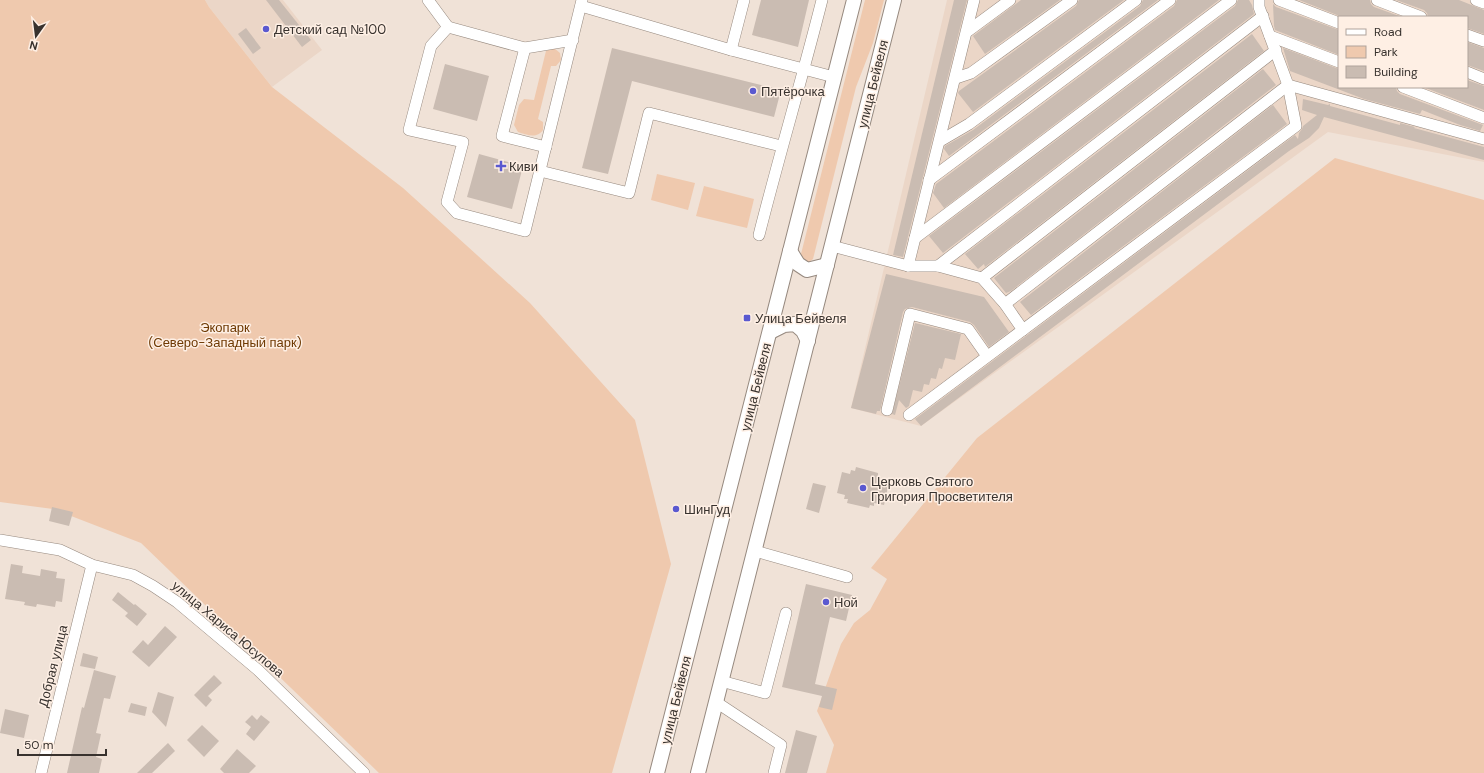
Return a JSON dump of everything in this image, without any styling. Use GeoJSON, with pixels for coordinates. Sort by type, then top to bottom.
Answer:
{"type":"FeatureCollection","features":[{"type":"Feature","properties":{"kind":"main road","name":"улица Бейвеля"},"geometry":{"type":"LineString","coordinates":[[658,773],[854,0]]}},
{"type":"Feature","properties":{"kind":"main road","name":"улица Бейвеля"},"geometry":{"type":"LineString","coordinates":[[698,773],[894,0]]}},
{"type":"Feature","properties":{"kind":"main road"},"geometry":{"type":"LineString","coordinates":[[790,252],[798,264],[807,270],[827,265]]}},
{"type":"Feature","properties":{"kind":"main road"},"geometry":{"type":"LineString","coordinates":[[770,332],[784,324],[795,324],[803,331],[808,341]]}},
{"type":"Feature","properties":{"kind":"street"},"geometry":{"type":"LineString","coordinates":[[428,0],[448,27],[525,48],[573,40]]}},
{"type":"Feature","properties":{"kind":"street"},"geometry":{"type":"LineString","coordinates":[[731,50],[744,0]]}},
{"type":"Feature","properties":{"kind":"street"},"geometry":{"type":"LineString","coordinates":[[759,235],[781,146],[805,68],[822,0]]}},
{"type":"Feature","properties":{"kind":"street"},"geometry":{"type":"LineString","coordinates":[[908,266],[968,31],[974,0]]}},
{"type":"Feature","properties":{"kind":"street"},"geometry":{"type":"LineString","coordinates":[[968,31],[1010,0]]}},
{"type":"Feature","properties":{"kind":"street"},"geometry":{"type":"LineString","coordinates":[[956,78],[971,73],[1072,0]]}},
{"type":"Feature","properties":{"kind":"street"},"geometry":{"type":"LineString","coordinates":[[940,141],[969,124],[1136,0]]}},
{"type":"Feature","properties":{"kind":"street"},"geometry":{"type":"LineString","coordinates":[[929,180],[1170,0]]}},
{"type":"Feature","properties":{"kind":"street"},"geometry":{"type":"LineString","coordinates":[[915,238],[1231,0]]}},
{"type":"Feature","properties":{"kind":"street"},"geometry":{"type":"LineString","coordinates":[[909,415],[1296,126],[1288,85],[1259,7],[1259,0]]}},
{"type":"Feature","properties":{"kind":"street"},"geometry":{"type":"LineString","coordinates":[[1279,0],[1338,23]]}},
{"type":"Feature","properties":{"kind":"street"},"geometry":{"type":"LineString","coordinates":[[1377,0],[1418,16]]}},
{"type":"Feature","properties":{"kind":"street"},"geometry":{"type":"LineString","coordinates":[[1476,0],[1484,3]]}},
{"type":"Feature","properties":{"kind":"street"},"geometry":{"type":"LineString","coordinates":[[448,27],[431,46],[409,130],[463,142],[447,202],[457,213],[525,231],[581,3],[731,50],[805,68],[834,77]]}},
{"type":"Feature","properties":{"kind":"street"},"geometry":{"type":"LineString","coordinates":[[938,266],[1263,16]]}},
{"type":"Feature","properties":{"kind":"street"},"geometry":{"type":"LineString","coordinates":[[1468,35],[1484,41]]}},
{"type":"Feature","properties":{"kind":"street"},"geometry":{"type":"LineString","coordinates":[[1270,36],[1338,62]]}},
{"type":"Feature","properties":{"kind":"street"},"geometry":{"type":"LineString","coordinates":[[525,48],[502,136],[546,147]]}},
{"type":"Feature","properties":{"kind":"street"},"geometry":{"type":"LineString","coordinates":[[982,278],[1276,50]]}},
{"type":"Feature","properties":{"kind":"street"},"geometry":{"type":"LineString","coordinates":[[1468,72],[1484,79]]}},
{"type":"Feature","properties":{"kind":"street"},"geometry":{"type":"LineString","coordinates":[[1288,85],[1484,139]]}},
{"type":"Feature","properties":{"kind":"street"},"geometry":{"type":"LineString","coordinates":[[1005,304],[1288,85]]}},
{"type":"Feature","properties":{"kind":"street"},"geometry":{"type":"LineString","coordinates":[[1406,88],[1484,118]]}},
{"type":"Feature","properties":{"kind":"street"},"geometry":{"type":"LineString","coordinates":[[540,171],[629,193],[649,113],[781,146]]}},
{"type":"Feature","properties":{"kind":"street"},"geometry":{"type":"LineString","coordinates":[[832,246],[908,266],[938,266],[982,278],[1005,304],[1023,330]]}},
{"type":"Feature","properties":{"kind":"street"},"geometry":{"type":"LineString","coordinates":[[887,410],[910,314],[968,329],[987,356]]}},
{"type":"Feature","properties":{"kind":"street","name":"улица Хариса Юсупова"},"geometry":{"type":"LineString","coordinates":[[0,540],[60,550],[92,565],[133,576],[153,586],[177,602],[258,670],[364,773]]}},
{"type":"Feature","properties":{"kind":"street"},"geometry":{"type":"LineString","coordinates":[[754,552],[847,577]]}},
{"type":"Feature","properties":{"kind":"street","name":"Добрая улица"},"geometry":{"type":"LineString","coordinates":[[41,773],[92,565]]}},
{"type":"Feature","properties":{"kind":"street"},"geometry":{"type":"LineString","coordinates":[[721,681],[765,693],[786,613]]}},
{"type":"Feature","properties":{"kind":"street"},"geometry":{"type":"LineString","coordinates":[[716,702],[781,745],[774,773]]}},
{"type":"Feature","properties":{"kind":"shaded area","name":"Детский сад №100"},"geometry":{"type":"Polygon","coordinates":[[[205,0],[283,0],[322,50],[272,87],[205,0]]]}},
{"type":"Feature","properties":{"kind":"shaded area"},"geometry":{"type":"Polygon","coordinates":[[[947,0],[1484,0],[1484,162],[1328,132],[921,426],[851,408],[947,0]]]}},
{"type":"Feature","properties":{"kind":"green space","name":"Экопарк (Северо-Западный парк)"},"geometry":{"type":"Polygon","coordinates":[[[0,0],[205,0],[272,87],[403,188],[530,303],[635,420],[671,564],[612,773],[379,773],[141,543],[53,509],[0,502],[0,0]]]}},
{"type":"Feature","properties":{"kind":"green space"},"geometry":{"type":"Polygon","coordinates":[[[865,0],[884,0],[873,43],[856,87],[813,259],[809,262],[805,262],[801,259],[801,254],[865,0]]]}},
{"type":"Feature","properties":{"kind":"green space"},"geometry":{"type":"Polygon","coordinates":[[[554,48],[560,53],[561,60],[556,66],[551,66],[538,119],[543,122],[543,130],[538,135],[528,135],[518,132],[514,125],[519,105],[524,99],[534,100],[546,51],[554,48]]]}},
{"type":"Feature","properties":{"kind":"green space"},"geometry":{"type":"Polygon","coordinates":[[[1335,158],[1484,200],[1484,773],[826,773],[834,745],[817,711],[841,644],[854,623],[870,610],[887,579],[871,568],[977,438],[1335,158]]]}},
{"type":"Feature","properties":{"kind":"green space"},"geometry":{"type":"Polygon","coordinates":[[[657,174],[695,183],[688,210],[651,200],[657,174]]]}},
{"type":"Feature","properties":{"kind":"green space"},"geometry":{"type":"Polygon","coordinates":[[[704,186],[754,199],[747,228],[696,216],[704,186]]]}},
{"type":"Feature","properties":{"kind":"building"},"geometry":{"type":"Polygon","coordinates":[[[266,0],[279,0],[311,40],[302,47],[266,0]]]}},
{"type":"Feature","properties":{"kind":"building"},"geometry":{"type":"Polygon","coordinates":[[[761,0],[809,0],[798,47],[752,35],[761,0]]]}},
{"type":"Feature","properties":{"kind":"building"},"geometry":{"type":"Polygon","coordinates":[[[954,0],[967,0],[903,257],[893,255],[954,0]]]}},
{"type":"Feature","properties":{"kind":"building"},"geometry":{"type":"Polygon","coordinates":[[[1021,0],[1060,0],[985,54],[973,36],[1021,0]]]}},
{"type":"Feature","properties":{"kind":"building"},"geometry":{"type":"Polygon","coordinates":[[[1079,0],[1124,0],[973,112],[958,93],[959,91],[1076,6],[1079,0]]]}},
{"type":"Feature","properties":{"kind":"building"},"geometry":{"type":"Polygon","coordinates":[[[1143,0],[1158,0],[949,156],[944,149],[945,146],[973,130],[1140,6],[1143,0]]]}},
{"type":"Feature","properties":{"kind":"building"},"geometry":{"type":"Polygon","coordinates":[[[1177,0],[1219,0],[944,208],[933,193],[936,184],[1174,6],[1177,0]]]}},
{"type":"Feature","properties":{"kind":"building"},"geometry":{"type":"Polygon","coordinates":[[[1238,0],[1249,0],[1254,14],[943,253],[929,236],[1235,6],[1238,0]]]}},
{"type":"Feature","properties":{"kind":"building"},"geometry":{"type":"Polygon","coordinates":[[[1299,0],[1370,0],[1374,7],[1399,16],[1339,16],[1299,0]]]}},
{"type":"Feature","properties":{"kind":"building"},"geometry":{"type":"Polygon","coordinates":[[[1396,0],[1459,0],[1484,10],[1484,34],[1468,28],[1468,16],[1428,16],[1424,10],[1396,0]]]}},
{"type":"Feature","properties":{"kind":"building"},"geometry":{"type":"Polygon","coordinates":[[[1273,4],[1276,7],[1338,30],[1338,55],[1275,30],[1273,4]]]}},
{"type":"Feature","properties":{"kind":"building"},"geometry":{"type":"Polygon","coordinates":[[[246,28],[261,48],[253,54],[238,34],[246,28]]]}},
{"type":"Feature","properties":{"kind":"building"},"geometry":{"type":"Polygon","coordinates":[[[1252,34],[1264,51],[985,267],[984,264],[978,269],[965,254],[1252,34]]]}},
{"type":"Feature","properties":{"kind":"building"},"geometry":{"type":"Polygon","coordinates":[[[1468,42],[1484,48],[1484,71],[1468,65],[1468,42]]]}},
{"type":"Feature","properties":{"kind":"building"},"geometry":{"type":"Polygon","coordinates":[[[612,48],[781,90],[774,117],[632,81],[608,174],[582,168],[612,48]]]}},
{"type":"Feature","properties":{"kind":"building"},"geometry":{"type":"Polygon","coordinates":[[[1283,48],[1338,69],[1338,88],[1396,88],[1400,94],[1483,125],[1480,131],[1422,110],[1420,114],[1364,99],[1290,71],[1283,48]]]}},
{"type":"Feature","properties":{"kind":"building"},"geometry":{"type":"Polygon","coordinates":[[[445,64],[489,76],[477,121],[433,109],[445,64]]]}},
{"type":"Feature","properties":{"kind":"building"},"geometry":{"type":"Polygon","coordinates":[[[1263,69],[1276,85],[1011,291],[1006,293],[994,278],[1263,69]]]}},
{"type":"Feature","properties":{"kind":"building"},"geometry":{"type":"Polygon","coordinates":[[[1468,80],[1484,86],[1484,110],[1426,88],[1468,88],[1468,80]]]}},
{"type":"Feature","properties":{"kind":"building"},"geometry":{"type":"Polygon","coordinates":[[[1303,99],[1328,105],[1330,104],[1330,106],[1400,125],[1400,123],[1484,147],[1484,160],[1324,117],[1319,128],[1309,138],[1289,151],[921,426],[915,419],[1295,135],[1298,139],[1299,133],[1303,126],[1317,115],[1302,110],[1303,99]]]}},
{"type":"Feature","properties":{"kind":"building"},"geometry":{"type":"Polygon","coordinates":[[[1273,105],[1287,124],[1031,315],[1020,302],[1273,105]]]}},
{"type":"Feature","properties":{"kind":"building"},"geometry":{"type":"Polygon","coordinates":[[[479,154],[523,166],[512,209],[467,197],[479,154]]]}},
{"type":"Feature","properties":{"kind":"building"},"geometry":{"type":"Polygon","coordinates":[[[886,274],[984,297],[1009,332],[989,347],[974,325],[970,322],[912,307],[905,309],[903,312],[880,411],[877,411],[876,414],[851,408],[886,274]]]}},
{"type":"Feature","properties":{"kind":"building"},"geometry":{"type":"Polygon","coordinates":[[[915,323],[961,334],[955,360],[945,358],[942,369],[939,368],[936,379],[931,378],[929,385],[924,384],[922,392],[913,390],[909,406],[906,408],[899,400],[895,415],[892,414],[915,323]]]}},
{"type":"Feature","properties":{"kind":"building","name":"Церковь Святого Григория Просветителя"},"geometry":{"type":"Polygon","coordinates":[[[856,467],[878,473],[878,476],[881,477],[880,481],[889,483],[884,505],[874,503],[874,506],[870,505],[869,508],[847,503],[848,499],[844,499],[845,495],[837,493],[842,472],[850,474],[851,470],[855,471],[856,467]]]}},
{"type":"Feature","properties":{"kind":"building"},"geometry":{"type":"Polygon","coordinates":[[[813,483],[826,486],[819,513],[806,509],[813,483]]]}},
{"type":"Feature","properties":{"kind":"building"},"geometry":{"type":"Polygon","coordinates":[[[52,507],[73,512],[69,526],[49,521],[52,507]]]}},
{"type":"Feature","properties":{"kind":"building"},"geometry":{"type":"Polygon","coordinates":[[[11,564],[23,566],[22,573],[40,576],[41,569],[57,572],[56,578],[65,579],[62,602],[56,601],[55,607],[37,604],[36,607],[24,605],[25,602],[5,599],[11,564]]]}},
{"type":"Feature","properties":{"kind":"building"},"geometry":{"type":"Polygon","coordinates":[[[806,584],[852,595],[846,621],[830,617],[815,684],[837,689],[832,710],[819,707],[822,696],[782,687],[806,584]]]}},
{"type":"Feature","properties":{"kind":"building"},"geometry":{"type":"Polygon","coordinates":[[[118,592],[147,614],[137,626],[125,616],[128,613],[112,600],[118,592]]]}},
{"type":"Feature","properties":{"kind":"building"},"geometry":{"type":"Polygon","coordinates":[[[165,626],[177,637],[149,667],[132,652],[143,640],[148,645],[165,626]]]}},
{"type":"Feature","properties":{"kind":"building"},"geometry":{"type":"Polygon","coordinates":[[[83,653],[98,657],[95,669],[80,666],[83,653]]]}},
{"type":"Feature","properties":{"kind":"building"},"geometry":{"type":"Polygon","coordinates":[[[94,670],[116,676],[110,699],[104,698],[96,733],[101,734],[96,757],[102,759],[99,773],[67,773],[82,707],[84,708],[94,670]]]}},
{"type":"Feature","properties":{"kind":"building"},"geometry":{"type":"Polygon","coordinates":[[[214,675],[222,683],[208,696],[212,700],[206,707],[194,695],[214,675]]]}},
{"type":"Feature","properties":{"kind":"building"},"geometry":{"type":"Polygon","coordinates":[[[158,692],[174,697],[166,727],[152,712],[158,692]]]}},
{"type":"Feature","properties":{"kind":"building"},"geometry":{"type":"Polygon","coordinates":[[[131,703],[147,707],[145,716],[128,712],[131,703]]]}},
{"type":"Feature","properties":{"kind":"building"},"geometry":{"type":"Polygon","coordinates":[[[5,709],[29,715],[24,738],[0,733],[5,709]]]}},
{"type":"Feature","properties":{"kind":"building"},"geometry":{"type":"Polygon","coordinates":[[[252,715],[257,720],[261,715],[270,722],[254,741],[246,734],[251,727],[245,722],[252,715]]]}},
{"type":"Feature","properties":{"kind":"building"},"geometry":{"type":"Polygon","coordinates":[[[202,725],[219,741],[204,757],[187,740],[202,725]]]}},
{"type":"Feature","properties":{"kind":"building"},"geometry":{"type":"Polygon","coordinates":[[[796,730],[817,736],[807,773],[785,773],[796,730]]]}},
{"type":"Feature","properties":{"kind":"building"},"geometry":{"type":"Polygon","coordinates":[[[168,743],[175,751],[152,773],[137,773],[168,743]]]}},
{"type":"Feature","properties":{"kind":"building"},"geometry":{"type":"Polygon","coordinates":[[[237,749],[256,766],[249,773],[224,773],[220,769],[237,749]]]}},
{"type":"Feature","properties":{"kind":"place","name":"Детский сад №100"},"geometry":{"type":"Point","coordinates":[266,29]}},
{"type":"Feature","properties":{"kind":"place","name":"Пятёрочка"},"geometry":{"type":"Point","coordinates":[753,91]}},
{"type":"Feature","properties":{"kind":"place","name":"Киви"},"geometry":{"type":"Point","coordinates":[501,166]}},
{"type":"Feature","properties":{"kind":"place","name":"Улица Бейвеля"},"geometry":{"type":"Point","coordinates":[747,318]}},
{"type":"Feature","properties":{"kind":"place","name":"Церковь Святого Григория Просветителя"},"geometry":{"type":"Point","coordinates":[863,488]}},
{"type":"Feature","properties":{"kind":"place","name":"ШинГуд"},"geometry":{"type":"Point","coordinates":[676,509]}},
{"type":"Feature","properties":{"kind":"place","name":"Ной"},"geometry":{"type":"Point","coordinates":[826,602]}}]}
